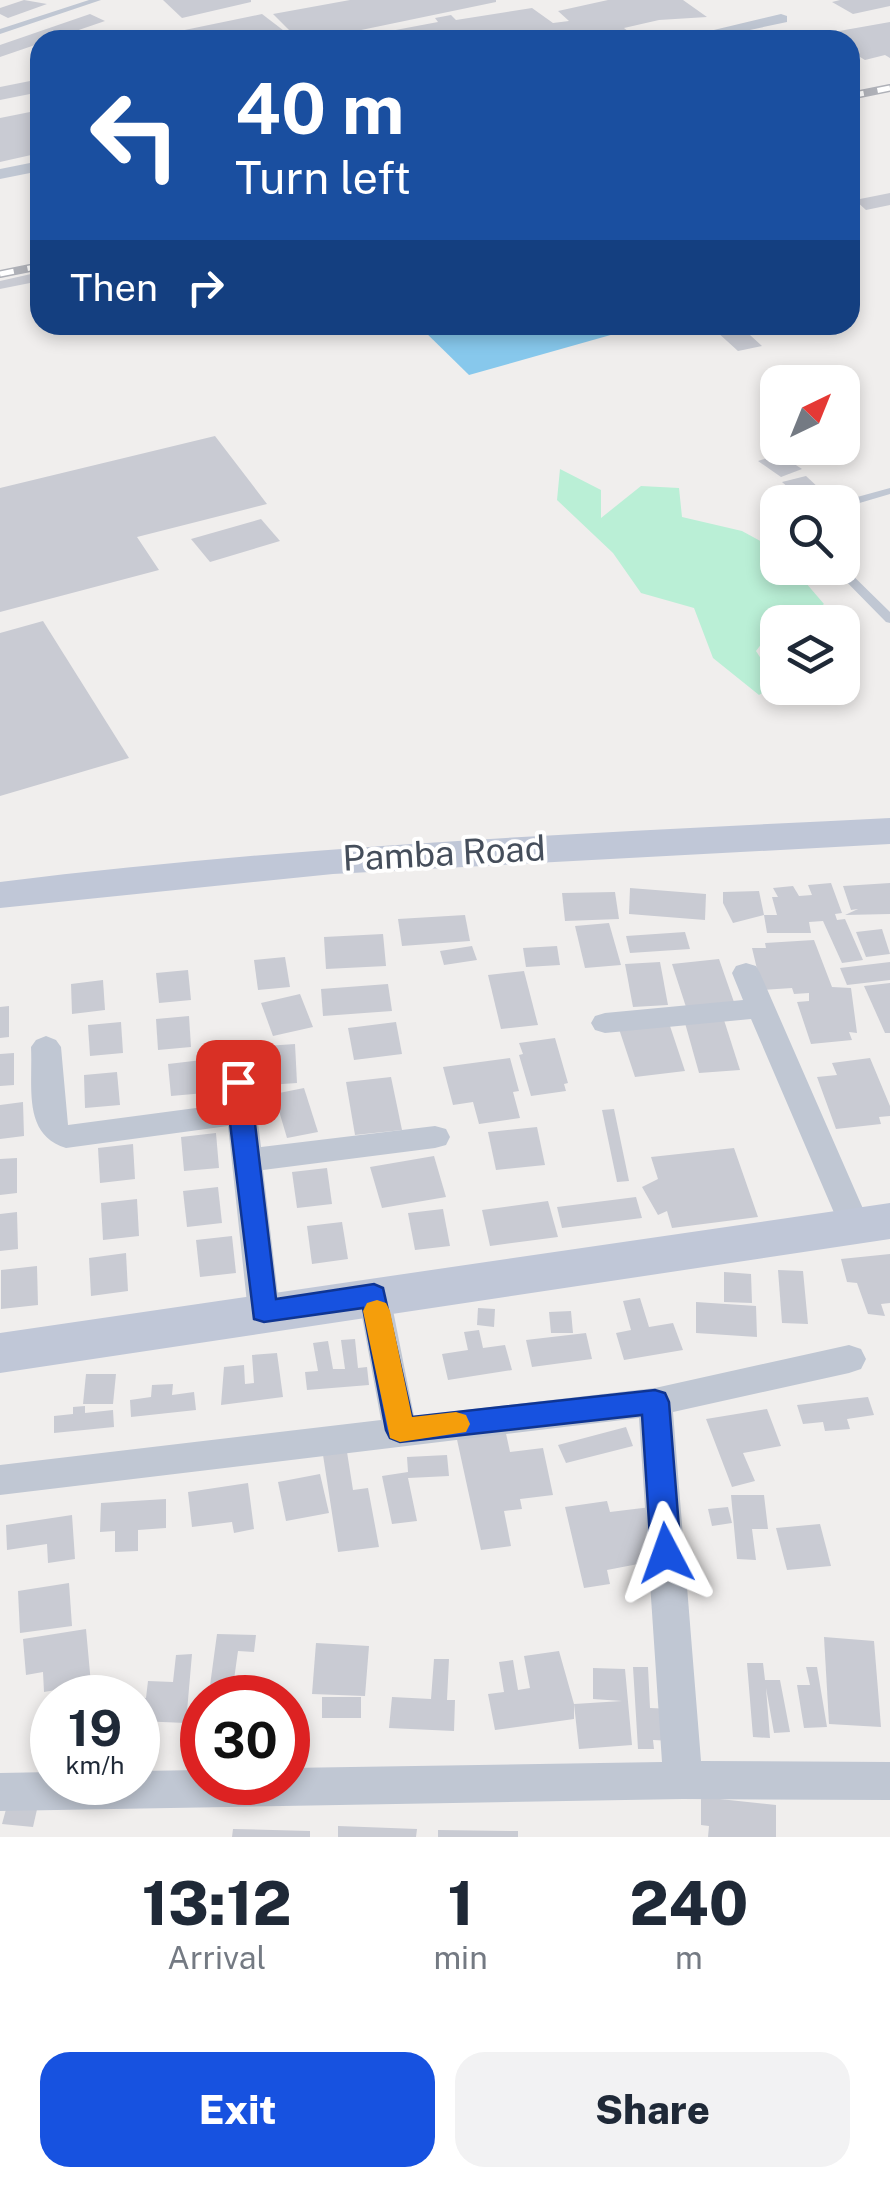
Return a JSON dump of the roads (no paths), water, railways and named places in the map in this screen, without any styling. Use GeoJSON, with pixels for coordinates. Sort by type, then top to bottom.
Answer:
{"type":"FeatureCollection","features":[{"type":"Feature","properties":{"kind":"main road","name":"Pamba Road"},"geometry":{"type":"LineString","coordinates":[[0,894],[160,872],[325,858],[890,831]]}},
{"type":"Feature","properties":{"kind":"main road"},"geometry":{"type":"LineString","coordinates":[[0,1353],[872,1224]]}},
{"type":"Feature","properties":{"kind":"street"},"geometry":{"type":"LineString","coordinates":[[730,30],[780,20]]}},
{"type":"Feature","properties":{"kind":"street"},"geometry":{"type":"LineString","coordinates":[[0,174],[30,168]]}},
{"type":"Feature","properties":{"kind":"street"},"geometry":{"type":"LineString","coordinates":[[746,973],[872,1224]]}},
{"type":"Feature","properties":{"kind":"street"},"geometry":{"type":"LineString","coordinates":[[605,1023],[761,1008]]}},
{"type":"Feature","properties":{"kind":"street"},"geometry":{"type":"LineString","coordinates":[[46,1047],[50,1124],[56,1133],[66,1137],[240,1098],[264,1312]]}},
{"type":"Feature","properties":{"kind":"street"},"geometry":{"type":"LineString","coordinates":[[247,1160],[435,1138]]}},
{"type":"Feature","properties":{"kind":"street"},"geometry":{"type":"LineString","coordinates":[[374,1295],[400,1430]]}},
{"type":"Feature","properties":{"kind":"street"},"geometry":{"type":"LineString","coordinates":[[0,1480],[655,1402],[850,1359]]}},
{"type":"Feature","properties":{"kind":"street"},"geometry":{"type":"LineString","coordinates":[[655,1402],[683,1780]]}},
{"type":"Feature","properties":{"kind":"street"},"geometry":{"type":"LineString","coordinates":[[0,1792],[683,1780],[890,1781]]}},
{"type":"Feature","properties":{"kind":"lane"},"geometry":{"type":"LineString","coordinates":[[0,32],[97,0]]}},
{"type":"Feature","properties":{"kind":"lane"},"geometry":{"type":"LineString","coordinates":[[860,499],[890,490]]}},
{"type":"Feature","properties":{"kind":"lane"},"geometry":{"type":"LineString","coordinates":[[857,585],[890,619]]}},
{"type":"Feature","properties":{"kind":"water"},"geometry":{"type":"Polygon","coordinates":[[[428,335],[611,335],[469,375],[428,335]]]}},
{"type":"Feature","properties":{"kind":"railway"},"geometry":{"type":"LineString","coordinates":[[860,94],[890,88]]}},
{"type":"Feature","properties":{"kind":"railway"},"geometry":{"type":"LineString","coordinates":[[0,274],[30,268]]}}]}
